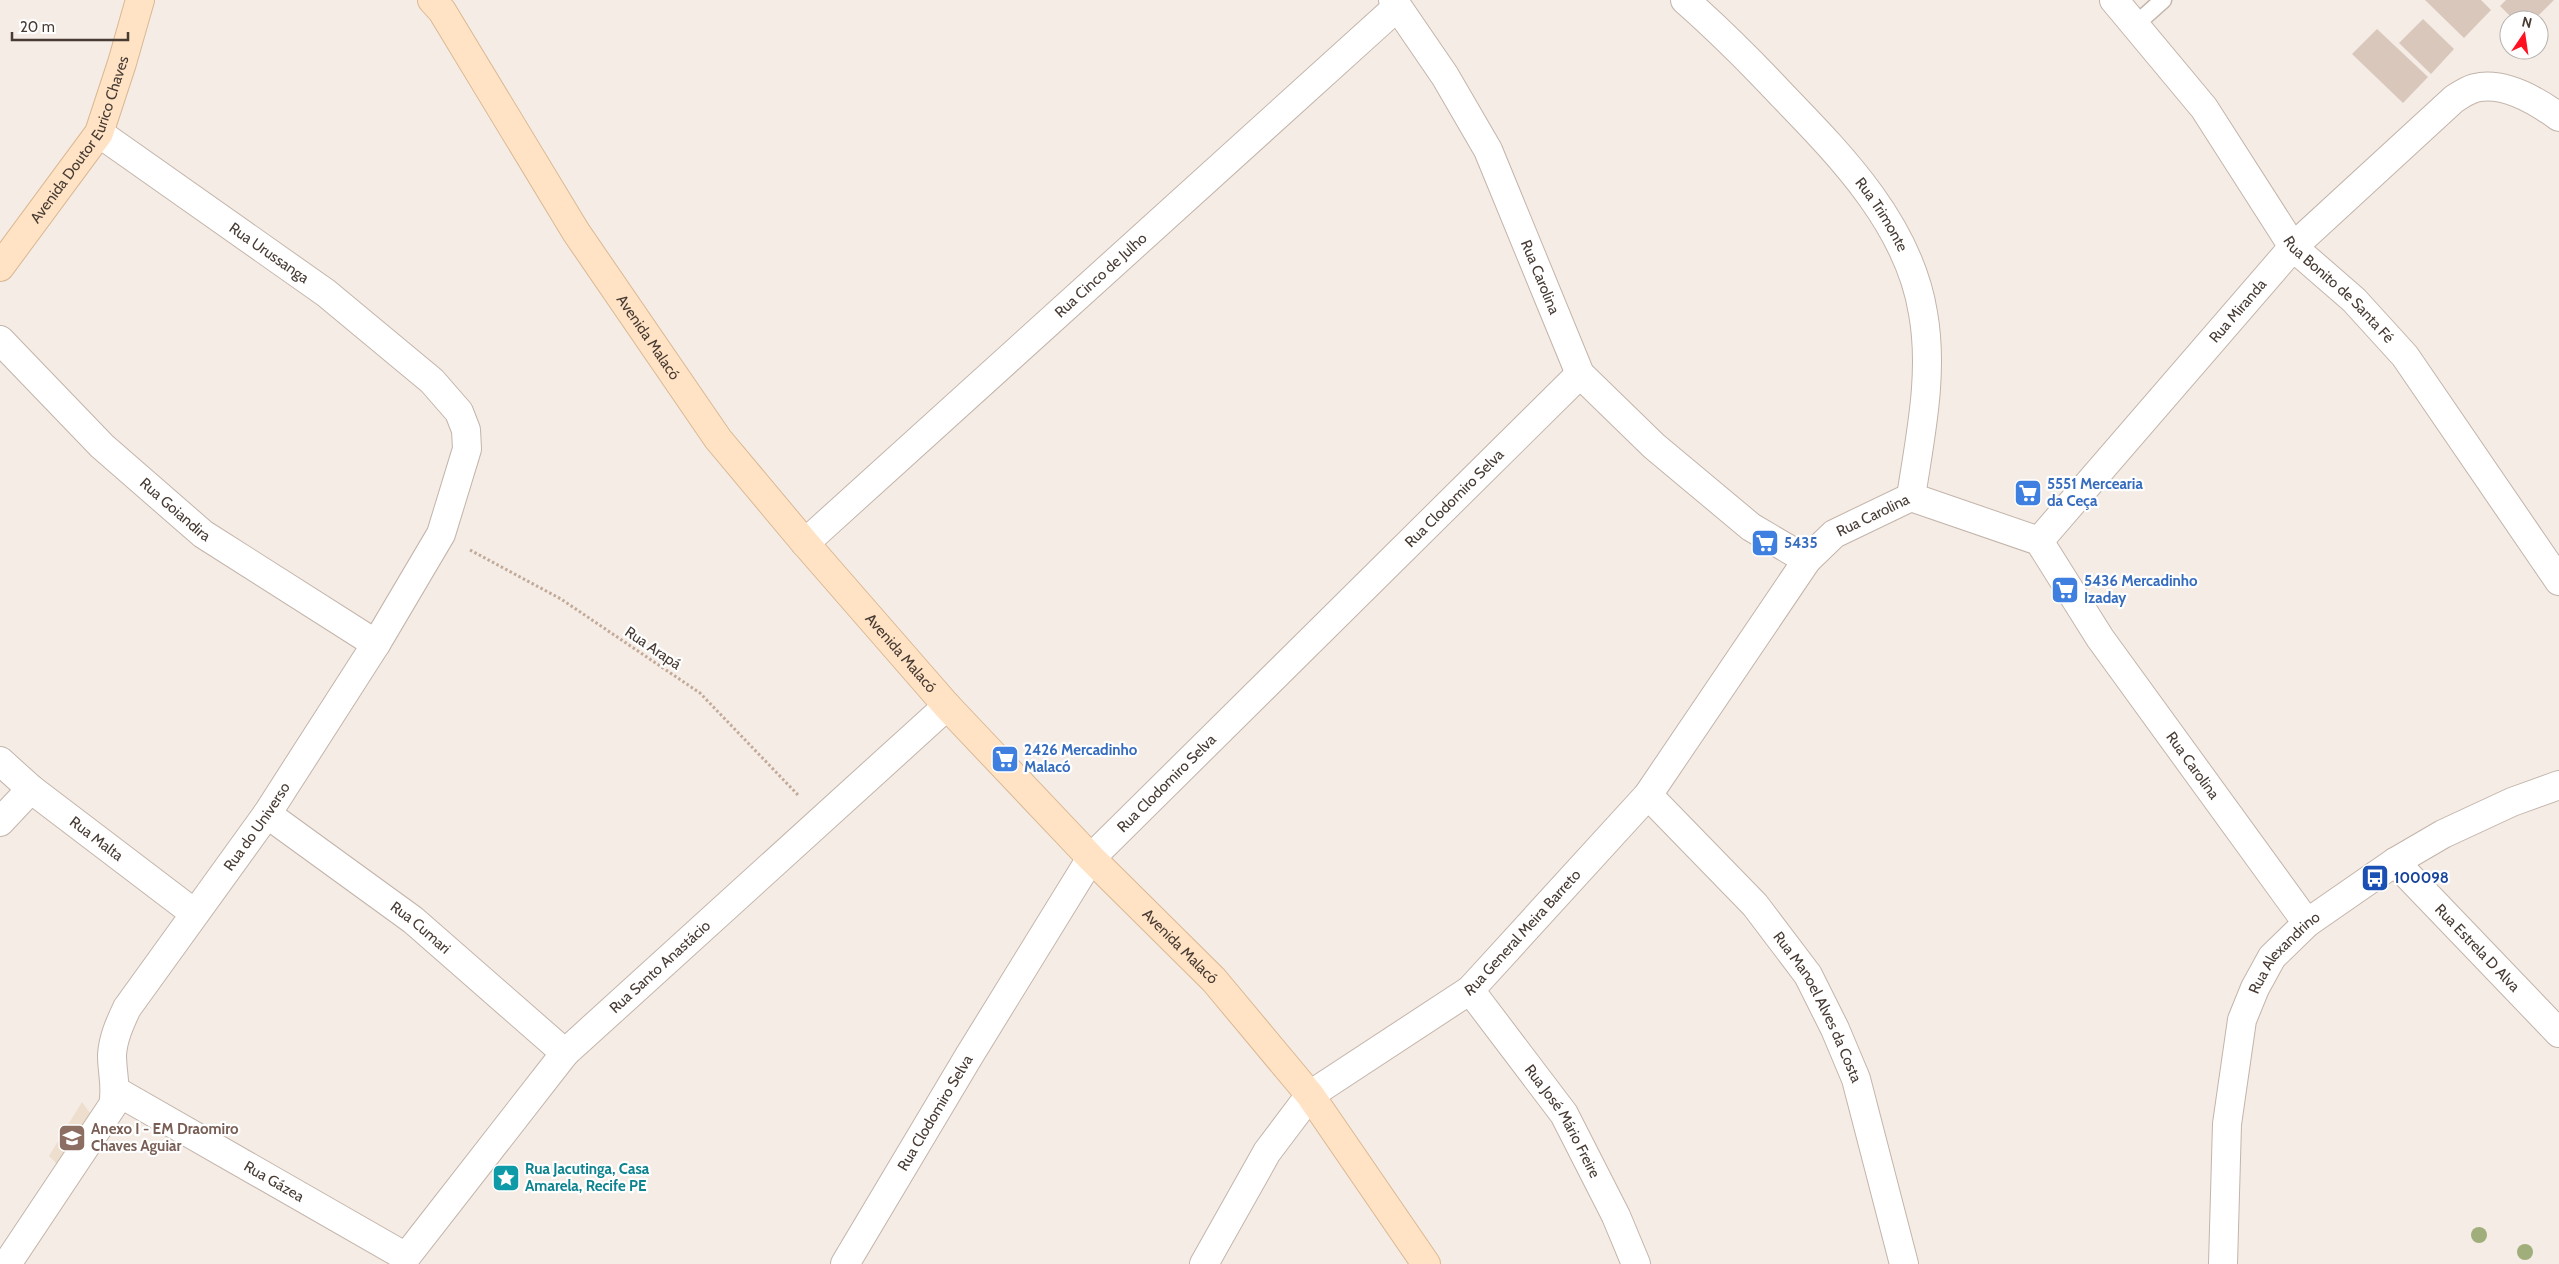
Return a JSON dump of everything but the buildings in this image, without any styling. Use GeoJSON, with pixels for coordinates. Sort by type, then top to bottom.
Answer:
{"type":"FeatureCollection","features":[{"type":"Feature","properties":{"kind":"street","name":"Avenida Doutor Eurico Chaves"},"geometry":{"type":"LineString","coordinates":[[0,267],[99,133],[140,0]]}},
{"type":"Feature","properties":{"kind":"street","name":"Avenida Malacó"},"geometry":{"type":"LineString","coordinates":[[432,0],[442,11],[576,232],[718,439],[805,543],[947,706],[1092,858],[1214,980],[1310,1095],[1426,1264]]}},
{"type":"Feature","properties":{"kind":"street","name":"Rua Trimonte"},"geometry":{"type":"LineString","coordinates":[[1685,0],[1721,31],[1835,150],[1893,228],[1913,274],[1924,314],[1927,387],[1911,497]]}},
{"type":"Feature","properties":{"kind":"street","name":"Rua Bonito de Santa Fé"},"geometry":{"type":"LineString","coordinates":[[2114,0],[2204,108],[2293,247],[2354,300],[2405,356],[2559,582]]}},
{"type":"Feature","properties":{"kind":"street","name":"Rua Cinco de Julho"},"geometry":{"type":"LineString","coordinates":[[805,543],[1395,3]]}},
{"type":"Feature","properties":{"kind":"street","name":"Rua Carolina"},"geometry":{"type":"LineString","coordinates":[[1395,3],[1445,76],[1488,150],[1580,374],[1654,446],[1751,527],[1807,560],[1834,534],[1911,497],[2039,541],[2100,638],[2307,923]]}},
{"type":"Feature","properties":{"kind":"street","name":"Rua Miranda"},"geometry":{"type":"LineString","coordinates":[[2039,541],[2293,247],[2454,99],[2475,88],[2502,89],[2534,99],[2559,117]]}},
{"type":"Feature","properties":{"kind":"street","name":"Rua Urussanga"},"geometry":{"type":"LineString","coordinates":[[99,133],[326,293],[432,381]]}},
{"type":"Feature","properties":{"kind":"street","name":"Rua Goiandira"},"geometry":{"type":"LineString","coordinates":[[0,340],[102,446],[204,534],[376,644]]}},
{"type":"Feature","properties":{"kind":"street","name":"Rua Clodomiro Selva"},"geometry":{"type":"LineString","coordinates":[[845,1264],[964,1064],[1092,858],[1580,374]]}},
{"type":"Feature","properties":{"kind":"street","name":"Rua do Universo"},"geometry":{"type":"LineString","coordinates":[[7,1264],[113,1106],[116,1091],[112,1055],[117,1028],[127,1008],[267,814],[376,644],[441,534],[467,449],[466,430],[459,412],[432,381]]}},
{"type":"Feature","properties":{"kind":"street","name":"Rua General Meira Barreto"},"geometry":{"type":"LineString","coordinates":[[1204,1264],[1267,1152],[1310,1095],[1470,990],[1648,795],[1807,560]]}},
{"type":"Feature","properties":{"kind":"street","name":"Rua Santo Anastácio"},"geometry":{"type":"LineString","coordinates":[[406,1257],[565,1053],[947,706]]}},
{"type":"Feature","properties":{"kind":"street","name":"Rua Malta"},"geometry":{"type":"LineString","coordinates":[[0,762],[31,789],[194,913]]}},
{"type":"Feature","properties":{"kind":"street","name":"Rua Alexandrino"},"geometry":{"type":"LineString","coordinates":[[2223,1264],[2227,1124],[2242,1020],[2255,988],[2272,957],[2307,923],[2395,862],[2443,834],[2512,802],[2559,785]]}},
{"type":"Feature","properties":{"kind":"street"},"geometry":{"type":"LineString","coordinates":[[0,822],[31,789]]}},
{"type":"Feature","properties":{"kind":"street","name":"Rua Manoel Alves da Costa"},"geometry":{"type":"LineString","coordinates":[[1648,795],[1755,905],[1808,975],[1836,1029],[1856,1079],[1904,1264]]}},
{"type":"Feature","properties":{"kind":"street","name":"Rua Cumari"},"geometry":{"type":"LineString","coordinates":[[267,814],[414,920],[565,1053]]}},
{"type":"Feature","properties":{"kind":"street","name":"Rua Estrela D Alva"},"geometry":{"type":"LineString","coordinates":[[2395,862],[2559,1033]]}},
{"type":"Feature","properties":{"kind":"street","name":"Rua José Mário Freire"},"geometry":{"type":"LineString","coordinates":[[1470,990],[1564,1114],[1616,1216],[1636,1264]]}},
{"type":"Feature","properties":{"kind":"street","name":"Rua Gázea"},"geometry":{"type":"LineString","coordinates":[[116,1091],[406,1257]]}},
{"type":"Feature","properties":{"kind":"lane"},"geometry":{"type":"LineString","coordinates":[[2134,25],[2163,0]]}},
{"type":"Feature","properties":{"kind":"path","name":"Rua Arapá"},"geometry":{"type":"LineString","coordinates":[[441,534],[561,599],[700,693],[822,820]]}},
{"type":"Feature","properties":{"kind":"shaded area","name":"Anexo I - EM Draomiro Chaves Aguiar"},"geometry":{"type":"Polygon","coordinates":[[[82,1102],[95,1120],[65,1172],[49,1156],[82,1102]]]}},
{"type":"Feature","properties":{"kind":"place","name":"5551 Mercearia da Ceça"},"geometry":{"type":"Point","coordinates":[2028,493]}},
{"type":"Feature","properties":{"kind":"place","name":"5435"},"geometry":{"type":"Point","coordinates":[1765,543]}},
{"type":"Feature","properties":{"kind":"place","name":"5436 Mercadinho Izaday"},"geometry":{"type":"Point","coordinates":[2065,590]}},
{"type":"Feature","properties":{"kind":"place","name":"2426 Mercadinho Malacó"},"geometry":{"type":"Point","coordinates":[1005,759]}},
{"type":"Feature","properties":{"kind":"place","name":"100098"},"geometry":{"type":"Point","coordinates":[2375,878]}},
{"type":"Feature","properties":{"kind":"place","name":"Anexo I - EM Draomiro Chaves Aguiar"},"geometry":{"type":"Point","coordinates":[72,1138]}},
{"type":"Feature","properties":{"kind":"place","name":"Rua Jacutinga, Casa Amarela, Recife PE"},"geometry":{"type":"Point","coordinates":[506,1178]}}]}
